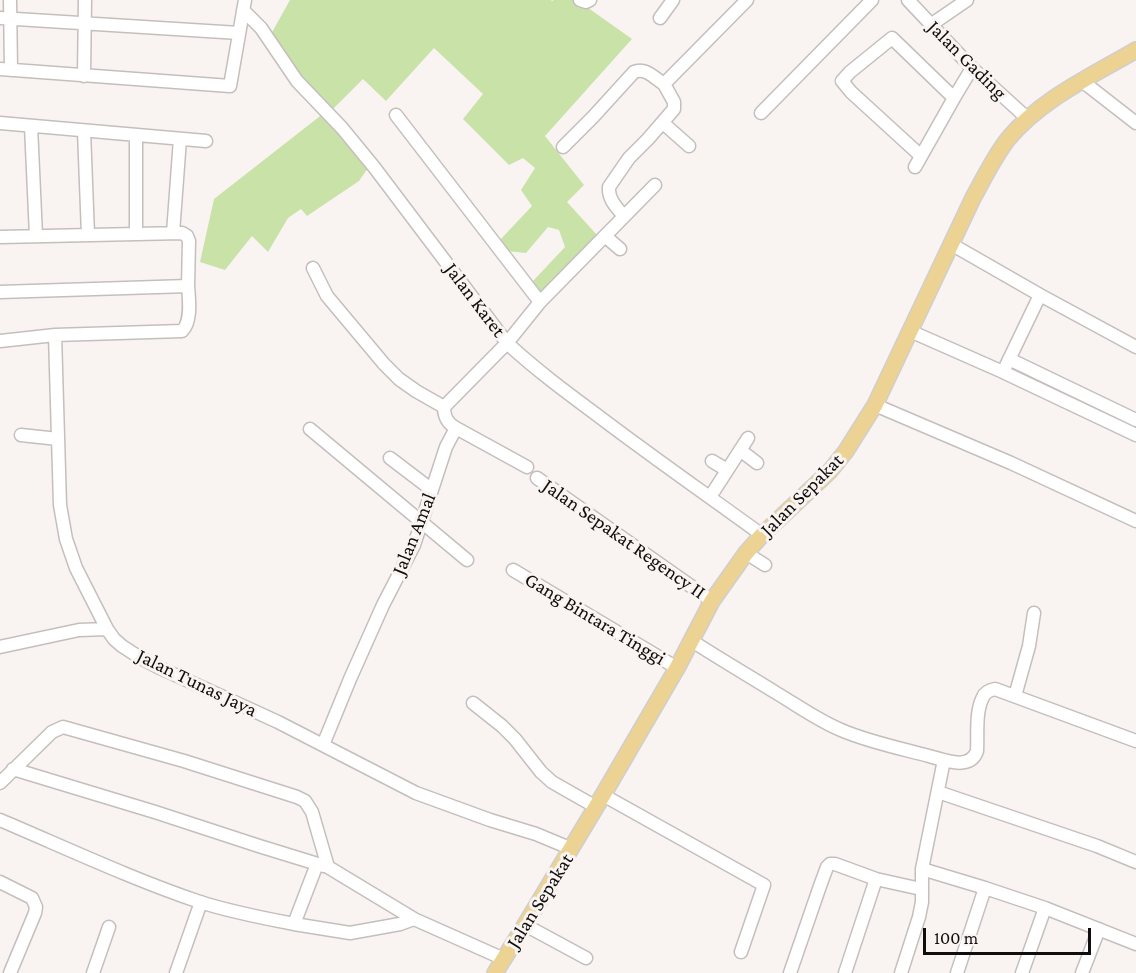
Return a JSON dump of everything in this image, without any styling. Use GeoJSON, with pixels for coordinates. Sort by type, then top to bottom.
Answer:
{"type":"FeatureCollection","features":[{"type":"Feature","properties":{"kind":"main road","name":"Jalan Sepakat"},"geometry":{"type":"LineString","coordinates":[[495,973],[600,801],[677,668],[712,601],[746,553],[762,535],[830,471],[846,451],[875,405],[973,198],[1008,140],[1028,119],[1054,99],[1136,50]]}},
{"type":"Feature","properties":{"kind":"street"},"geometry":{"type":"LineString","coordinates":[[10,0],[5,18],[5,69],[230,86],[244,5]]}},
{"type":"Feature","properties":{"kind":"street"},"geometry":{"type":"LineString","coordinates":[[84,76],[85,0]]}},
{"type":"Feature","properties":{"kind":"street"},"geometry":{"type":"LineString","coordinates":[[580,0],[585,2],[590,0]]}},
{"type":"Feature","properties":{"kind":"street"},"geometry":{"type":"LineString","coordinates":[[660,18],[673,0]]}},
{"type":"Feature","properties":{"kind":"street"},"geometry":{"type":"LineString","coordinates":[[664,84],[747,0]]}},
{"type":"Feature","properties":{"kind":"street"},"geometry":{"type":"LineString","coordinates":[[761,113],[872,0]]}},
{"type":"Feature","properties":{"kind":"street","name":"Jalan Gading"},"geometry":{"type":"LineString","coordinates":[[908,0],[972,68],[1028,119]]}},
{"type":"Feature","properties":{"kind":"street"},"geometry":{"type":"LineString","coordinates":[[932,24],[967,0]]}},
{"type":"Feature","properties":{"kind":"street","name":"Jalan Karet"},"geometry":{"type":"LineString","coordinates":[[244,5],[297,81],[342,128],[374,167],[507,343],[582,405],[762,535]]}},
{"type":"Feature","properties":{"kind":"street"},"geometry":{"type":"LineString","coordinates":[[5,18],[239,33]]}},
{"type":"Feature","properties":{"kind":"street"},"geometry":{"type":"LineString","coordinates":[[954,98],[892,38],[842,81],[918,162],[972,68]]}},
{"type":"Feature","properties":{"kind":"street"},"geometry":{"type":"LineString","coordinates":[[563,147],[634,72],[645,71],[664,84],[675,105],[674,110],[629,158],[609,187],[611,201],[624,216]]}},
{"type":"Feature","properties":{"kind":"street"},"geometry":{"type":"LineString","coordinates":[[1082,81],[1136,123]]}},
{"type":"Feature","properties":{"kind":"street"},"geometry":{"type":"LineString","coordinates":[[396,115],[540,302]]}},
{"type":"Feature","properties":{"kind":"street"},"geometry":{"type":"LineString","coordinates":[[0,123],[206,141]]}},
{"type":"Feature","properties":{"kind":"street"},"geometry":{"type":"LineString","coordinates":[[663,123],[689,146]]}},
{"type":"Feature","properties":{"kind":"street"},"geometry":{"type":"LineString","coordinates":[[31,126],[36,236]]}},
{"type":"Feature","properties":{"kind":"street"},"geometry":{"type":"LineString","coordinates":[[84,131],[88,235]]}},
{"type":"Feature","properties":{"kind":"street"},"geometry":{"type":"LineString","coordinates":[[136,135],[136,234]]}},
{"type":"Feature","properties":{"kind":"street"},"geometry":{"type":"LineString","coordinates":[[173,233],[180,139]]}},
{"type":"Feature","properties":{"kind":"street"},"geometry":{"type":"LineString","coordinates":[[527,467],[447,423],[444,407],[507,343],[540,302],[655,185]]}},
{"type":"Feature","properties":{"kind":"street"},"geometry":{"type":"LineString","coordinates":[[0,237],[182,233],[189,241],[189,307],[187,326],[182,331],[55,335],[0,340]]}},
{"type":"Feature","properties":{"kind":"street"},"geometry":{"type":"LineString","coordinates":[[605,236],[620,249]]}},
{"type":"Feature","properties":{"kind":"street"},"geometry":{"type":"LineString","coordinates":[[951,244],[1136,346]]}},
{"type":"Feature","properties":{"kind":"street"},"geometry":{"type":"LineString","coordinates":[[313,268],[327,296],[384,364],[399,379],[444,407]]}},
{"type":"Feature","properties":{"kind":"street"},"geometry":{"type":"LineString","coordinates":[[0,292],[188,286]]}},
{"type":"Feature","properties":{"kind":"street"},"geometry":{"type":"LineString","coordinates":[[1003,372],[1040,295]]}},
{"type":"Feature","properties":{"kind":"street"},"geometry":{"type":"LineString","coordinates":[[909,331],[1003,372],[1136,435]]}},
{"type":"Feature","properties":{"kind":"street","name":"Jalan Tunas Jaya"},"geometry":{"type":"LineString","coordinates":[[55,335],[60,505],[66,539],[76,568],[107,629],[122,646],[146,661],[278,722],[416,793],[536,834],[572,849]]}},
{"type":"Feature","properties":{"kind":"street"},"geometry":{"type":"LineString","coordinates":[[1009,359],[1136,420]]}},
{"type":"Feature","properties":{"kind":"street"},"geometry":{"type":"LineString","coordinates":[[875,405],[1011,463],[1136,521]]}},
{"type":"Feature","properties":{"kind":"street","name":"Jalan Amal"},"geometry":{"type":"LineString","coordinates":[[323,745],[383,605],[414,545],[446,447],[456,428]]}},
{"type":"Feature","properties":{"kind":"street"},"geometry":{"type":"LineString","coordinates":[[310,429],[467,560]]}},
{"type":"Feature","properties":{"kind":"street"},"geometry":{"type":"LineString","coordinates":[[21,435],[58,439]]}},
{"type":"Feature","properties":{"kind":"street"},"geometry":{"type":"LineString","coordinates":[[710,497],[748,438]]}},
{"type":"Feature","properties":{"kind":"street"},"geometry":{"type":"LineString","coordinates":[[741,450],[757,463]]}},
{"type":"Feature","properties":{"kind":"street"},"geometry":{"type":"LineString","coordinates":[[390,458],[432,490]]}},
{"type":"Feature","properties":{"kind":"street"},"geometry":{"type":"LineString","coordinates":[[712,461],[727,470]]}},
{"type":"Feature","properties":{"kind":"street","name":"Jalan Sepakat Regency II"},"geometry":{"type":"LineString","coordinates":[[537,478],[712,601]]}},
{"type":"Feature","properties":{"kind":"street"},"geometry":{"type":"LineString","coordinates":[[746,553],[765,565]]}},
{"type":"Feature","properties":{"kind":"street","name":"Gang Bintara Tinggi"},"geometry":{"type":"LineString","coordinates":[[513,570],[677,668]]}},
{"type":"Feature","properties":{"kind":"street"},"geometry":{"type":"LineString","coordinates":[[1015,696],[1029,646],[1034,613]]}},
{"type":"Feature","properties":{"kind":"street"},"geometry":{"type":"LineString","coordinates":[[0,647],[79,630],[107,629]]}},
{"type":"Feature","properties":{"kind":"street"},"geometry":{"type":"LineString","coordinates":[[692,641],[840,730],[868,741],[944,760],[963,763],[975,757],[979,710],[987,691],[995,689],[1136,741]]}},
{"type":"Feature","properties":{"kind":"street"},"geometry":{"type":"LineString","coordinates":[[473,703],[515,739],[552,783],[600,801],[764,885],[741,952]]}},
{"type":"Feature","properties":{"kind":"street"},"geometry":{"type":"LineString","coordinates":[[0,783],[52,732],[63,727],[297,796],[312,812],[323,866],[294,924]]}},
{"type":"Feature","properties":{"kind":"street"},"geometry":{"type":"LineString","coordinates":[[901,973],[919,917],[922,902],[922,869],[944,760]]}},
{"type":"Feature","properties":{"kind":"street"},"geometry":{"type":"LineString","coordinates":[[13,769],[323,866],[414,919],[504,958]]}},
{"type":"Feature","properties":{"kind":"street"},"geometry":{"type":"LineString","coordinates":[[938,792],[1097,846],[1136,862]]}},
{"type":"Feature","properties":{"kind":"street"},"geometry":{"type":"LineString","coordinates":[[0,819],[103,864],[201,902],[261,918],[350,933],[400,924],[414,919]]}},
{"type":"Feature","properties":{"kind":"street"},"geometry":{"type":"LineString","coordinates":[[790,973],[828,865],[835,864],[876,879],[921,889]]}},
{"type":"Feature","properties":{"kind":"street"},"geometry":{"type":"LineString","coordinates":[[922,869],[1045,908],[1136,944]]}},
{"type":"Feature","properties":{"kind":"street"},"geometry":{"type":"LineString","coordinates":[[845,973],[876,879]]}},
{"type":"Feature","properties":{"kind":"street"},"geometry":{"type":"LineString","coordinates":[[0,882],[30,897],[36,907],[6,972]]}},
{"type":"Feature","properties":{"kind":"street"},"geometry":{"type":"LineString","coordinates":[[957,973],[985,888]]}},
{"type":"Feature","properties":{"kind":"street"},"geometry":{"type":"LineString","coordinates":[[176,973],[201,902]]}},
{"type":"Feature","properties":{"kind":"street"},"geometry":{"type":"LineString","coordinates":[[1022,973],[1045,908]]}},
{"type":"Feature","properties":{"kind":"street"},"geometry":{"type":"LineString","coordinates":[[525,925],[586,958]]}},
{"type":"Feature","properties":{"kind":"street"},"geometry":{"type":"LineString","coordinates":[[93,973],[109,927]]}},
{"type":"Feature","properties":{"kind":"street"},"geometry":{"type":"LineString","coordinates":[[1083,973],[1098,929]]}},
{"type":"Feature","properties":{"kind":"green space"},"geometry":{"type":"Polygon","coordinates":[[[290,0],[577,0],[632,39],[545,136],[584,185],[567,202],[598,236],[543,296],[533,281],[565,247],[559,230],[548,227],[526,253],[507,251],[499,241],[532,206],[521,190],[535,168],[523,158],[509,165],[463,119],[483,94],[434,48],[386,101],[363,79],[332,110],[314,95],[271,34],[290,0]]]}},
{"type":"Feature","properties":{"kind":"green space"},"geometry":{"type":"Polygon","coordinates":[[[324,113],[370,165],[359,181],[307,216],[301,209],[288,218],[268,252],[252,236],[225,270],[200,262],[214,199],[324,113]]]}}]}
